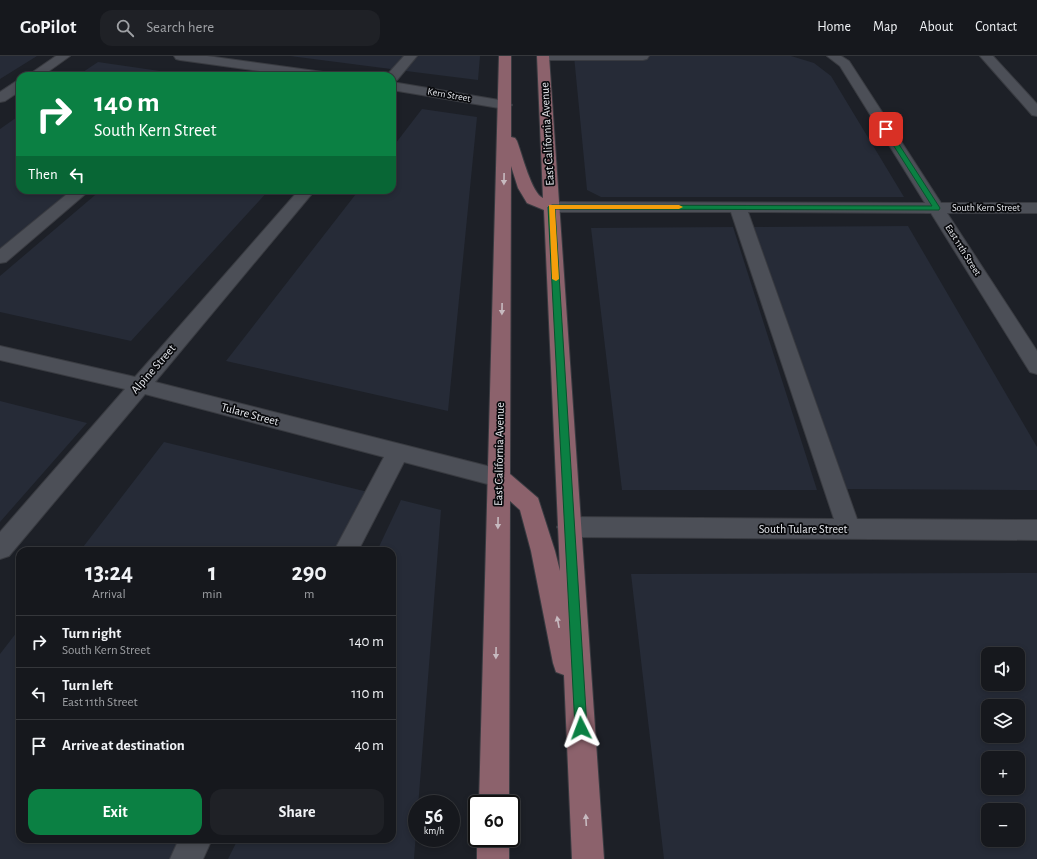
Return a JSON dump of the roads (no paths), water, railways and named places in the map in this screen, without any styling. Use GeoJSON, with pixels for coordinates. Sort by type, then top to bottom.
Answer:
{"type":"FeatureCollection","features":[{"type":"Feature","properties":{"kind":"main road","name":"East California Avenue"},"geometry":{"type":"LineString","coordinates":[[494,795],[505,56]]}},
{"type":"Feature","properties":{"kind":"main road","name":"East California Avenue"},"geometry":{"type":"LineString","coordinates":[[543,56],[588,859]]}},
{"type":"Feature","properties":{"kind":"main road"},"geometry":{"type":"LineString","coordinates":[[505,115],[526,188],[533,200],[552,207]]}},
{"type":"Feature","properties":{"kind":"main road"},"geometry":{"type":"LineString","coordinates":[[499,478],[530,505],[544,551],[582,743]]}},
{"type":"Feature","properties":{"kind":"main road"},"geometry":{"type":"LineString","coordinates":[[493,847],[493,859]]}},
{"type":"Feature","properties":{"kind":"street"},"geometry":{"type":"LineString","coordinates":[[39,72],[64,56]]}},
{"type":"Feature","properties":{"kind":"street"},"geometry":{"type":"LineString","coordinates":[[180,56],[239,60],[302,72]]}},
{"type":"Feature","properties":{"kind":"street"},"geometry":{"type":"LineString","coordinates":[[396,80],[411,56]]}},
{"type":"Feature","properties":{"kind":"street"},"geometry":{"type":"LineString","coordinates":[[543,56],[643,56]]}},
{"type":"Feature","properties":{"kind":"street","name":"East 11th Street"},"geometry":{"type":"LineString","coordinates":[[833,56],[844,64],[1037,368]]}},
{"type":"Feature","properties":{"kind":"street"},"geometry":{"type":"LineString","coordinates":[[986,56],[1037,112]]}},
{"type":"Feature","properties":{"kind":"street"},"geometry":{"type":"LineString","coordinates":[[225,72],[239,60]]}},
{"type":"Feature","properties":{"kind":"street","name":"Kern Street"},"geometry":{"type":"LineString","coordinates":[[396,86],[505,115]]}},
{"type":"Feature","properties":{"kind":"street"},"geometry":{"type":"LineString","coordinates":[[0,98],[16,88]]}},
{"type":"Feature","properties":{"kind":"street"},"geometry":{"type":"LineString","coordinates":[[0,258],[77,194]]}},
{"type":"Feature","properties":{"kind":"street","name":"Alpine Street"},"geometry":{"type":"LineString","coordinates":[[0,549],[304,194]]}},
{"type":"Feature","properties":{"kind":"street","name":"South Kern Street"},"geometry":{"type":"LineString","coordinates":[[552,207],[1037,208]]}},
{"type":"Feature","properties":{"kind":"street"},"geometry":{"type":"LineString","coordinates":[[738,208],[849,529]]}},
{"type":"Feature","properties":{"kind":"street","name":"Tulare Street"},"geometry":{"type":"LineString","coordinates":[[0,353],[139,385],[499,478]]}},
{"type":"Feature","properties":{"kind":"street"},"geometry":{"type":"LineString","coordinates":[[348,547],[398,452]]}},
{"type":"Feature","properties":{"kind":"street","name":"South Tulare Street"},"geometry":{"type":"LineString","coordinates":[[569,527],[1037,530]]}},
{"type":"Feature","properties":{"kind":"street"},"geometry":{"type":"LineString","coordinates":[[186,859],[194,843]]}}]}
